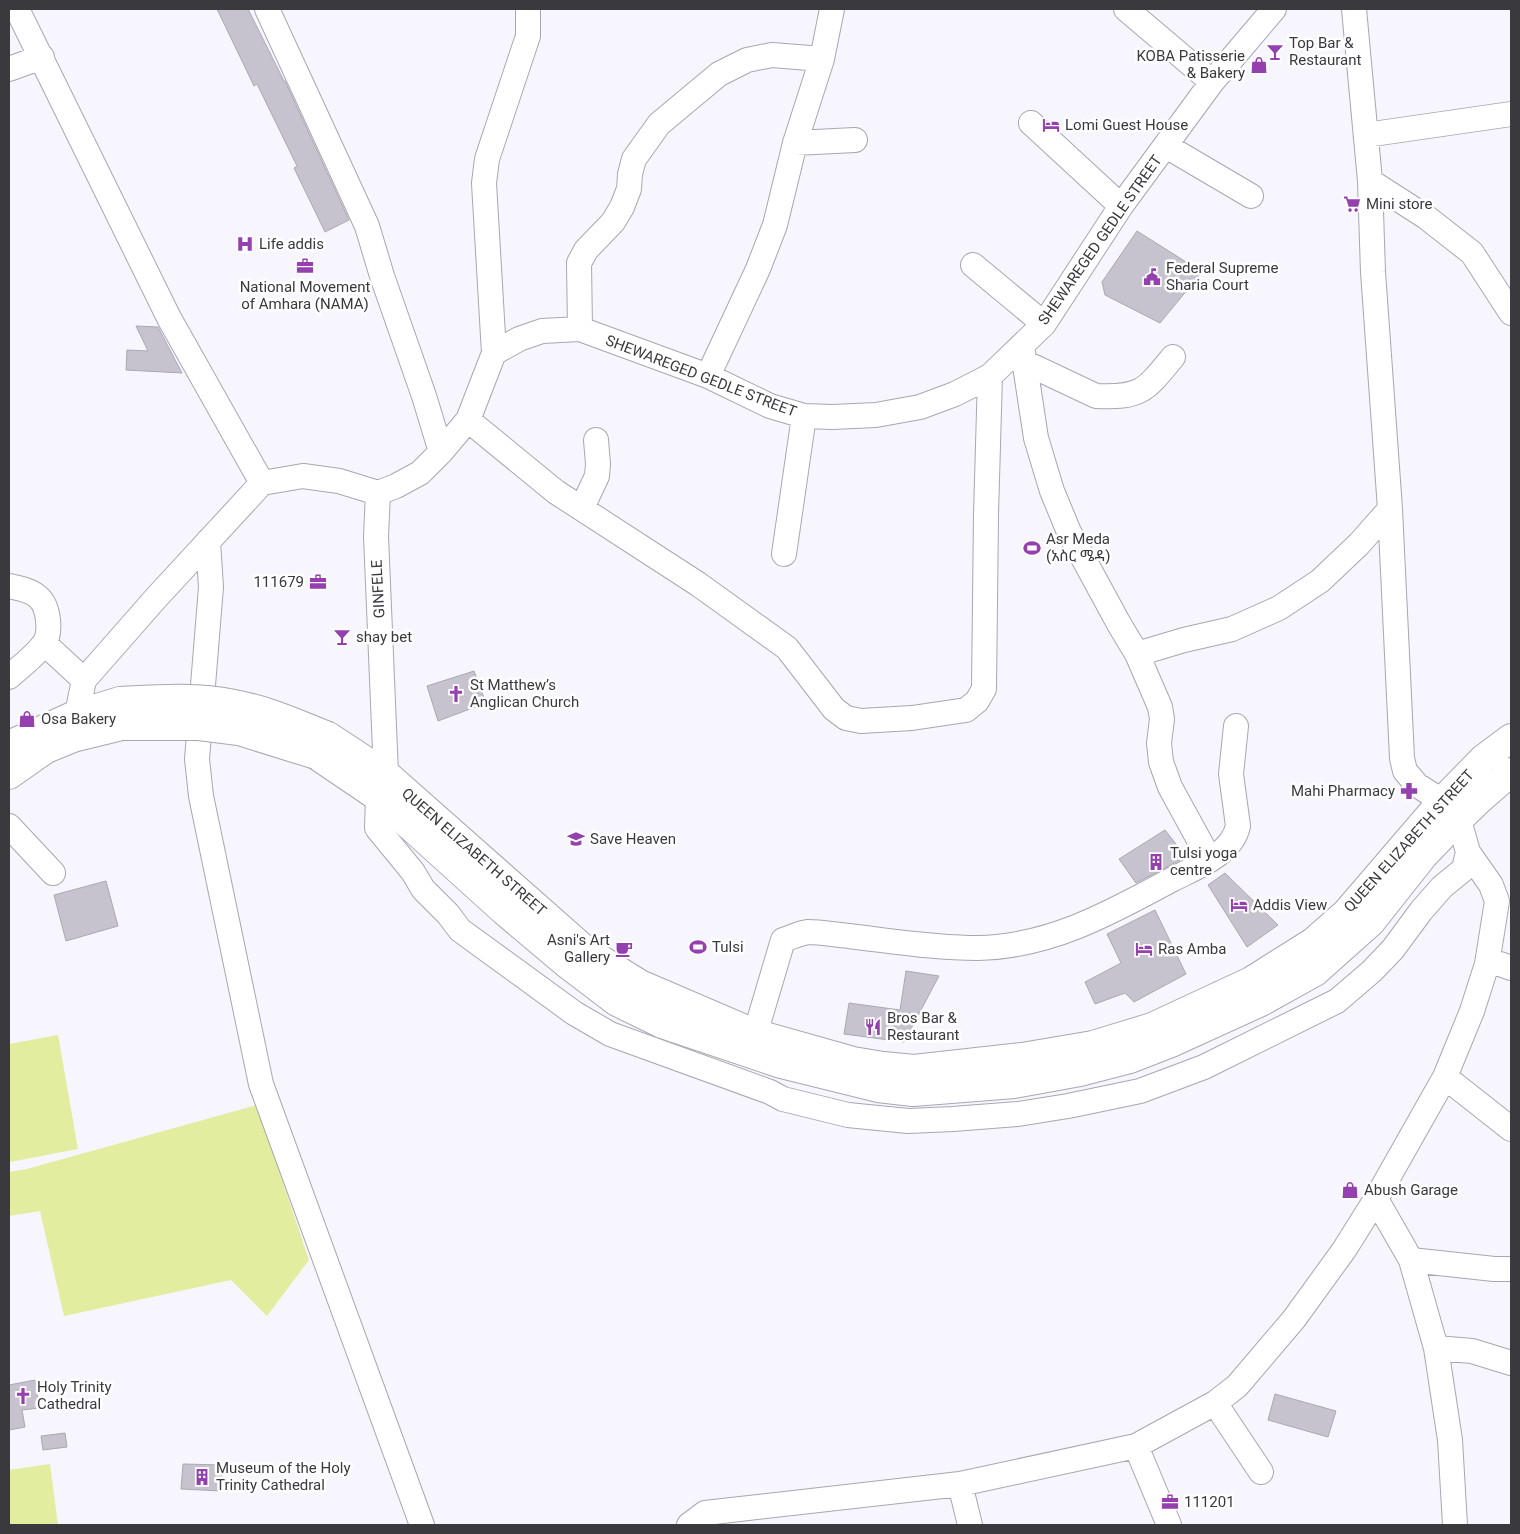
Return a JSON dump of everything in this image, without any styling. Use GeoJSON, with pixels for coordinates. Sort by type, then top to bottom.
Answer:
{"type":"FeatureCollection","features":[{"type":"Feature","properties":{"kind":"main road","name":"QUEEN ELIZABETH STREET"},"geometry":{"type":"LineString","coordinates":[[9,745],[77,714],[121,713],[183,698],[234,704],[275,715],[382,786],[504,911],[567,964],[617,1002],[662,1024],[752,1043],[781,1064],[878,1088],[913,1092],[1014,1084],[1080,1072],[1130,1059],[1171,1043],[1261,1002],[1315,972],[1370,922],[1424,855],[1483,759],[1511,738]]}},
{"type":"Feature","properties":{"kind":"main road","name":"QUEEN ELIZABETH STREET"},"geometry":{"type":"LineString","coordinates":[[9,775],[46,749],[73,738],[121,713]]}},
{"type":"Feature","properties":{"kind":"main road","name":"QUEEN ELIZABETH STREET"},"geometry":{"type":"LineString","coordinates":[[1450,810],[1479,800],[1511,772]]}},
{"type":"Feature","properties":{"kind":"street"},"geometry":{"type":"LineString","coordinates":[[17,9],[169,318],[262,483]]}},
{"type":"Feature","properties":{"kind":"street"},"geometry":{"type":"LineString","coordinates":[[267,9],[367,226],[441,452]]}},
{"type":"Feature","properties":{"kind":"street"},"geometry":{"type":"LineString","coordinates":[[77,714],[84,680],[156,598],[262,483],[303,476],[339,481],[378,493],[420,473],[468,420],[494,353],[484,183],[487,159],[528,36],[528,9]]}},
{"type":"Feature","properties":{"kind":"street"},"geometry":{"type":"LineString","coordinates":[[708,376],[758,269],[775,225],[794,142],[822,59],[832,9]]}},
{"type":"Feature","properties":{"kind":"street"},"geometry":{"type":"LineString","coordinates":[[1126,9],[1212,82]]}},
{"type":"Feature","properties":{"kind":"street","name":"SHEWAREGED GEDLE STREET"},"geometry":{"type":"LineString","coordinates":[[494,353],[520,339],[542,331],[580,330],[708,376],[770,406],[804,416],[832,418],[876,415],[920,407],[955,394],[990,376],[1023,354],[1121,206],[1212,82],[1274,9]]}},
{"type":"Feature","properties":{"kind":"street"},"geometry":{"type":"LineString","coordinates":[[689,1525],[705,1513],[960,1484],[1136,1446],[1215,1404],[1237,1386],[1294,1319],[1344,1250],[1376,1199],[1445,1077],[1472,1011],[1502,962],[1497,901],[1491,885],[1468,852],[1450,810],[1417,786],[1405,772],[1402,758],[1390,509],[1373,272],[1370,181],[1354,9]]}},
{"type":"Feature","properties":{"kind":"street"},"geometry":{"type":"LineString","coordinates":[[580,330],[579,263],[586,250],[613,222],[629,189],[634,159],[659,124],[719,74],[746,60],[772,55],[822,59]]}},
{"type":"Feature","properties":{"kind":"street"},"geometry":{"type":"LineString","coordinates":[[9,69],[42,57]]}},
{"type":"Feature","properties":{"kind":"street"},"geometry":{"type":"LineString","coordinates":[[1366,135],[1511,114]]}},
{"type":"Feature","properties":{"kind":"street"},"geometry":{"type":"LineString","coordinates":[[1031,124],[1121,206]]}},
{"type":"Feature","properties":{"kind":"street"},"geometry":{"type":"LineString","coordinates":[[794,142],[855,140]]}},
{"type":"Feature","properties":{"kind":"street"},"geometry":{"type":"LineString","coordinates":[[1166,146],[1251,196]]}},
{"type":"Feature","properties":{"kind":"street"},"geometry":{"type":"LineString","coordinates":[[1370,181],[1426,218],[1472,253],[1511,312]]}},
{"type":"Feature","properties":{"kind":"street"},"geometry":{"type":"LineString","coordinates":[[973,265],[1044,324]]}},
{"type":"Feature","properties":{"kind":"street"},"geometry":{"type":"LineString","coordinates":[[1023,354],[1096,396],[1125,395],[1140,392],[1150,384],[1172,357]]}},
{"type":"Feature","properties":{"kind":"street"},"geometry":{"type":"LineString","coordinates":[[1023,354],[1036,438],[1052,491],[1069,532],[1137,654],[1160,707],[1162,719],[1159,742],[1161,762],[1170,787],[1210,860]]}},
{"type":"Feature","properties":{"kind":"street"},"geometry":{"type":"LineString","coordinates":[[468,420],[556,492],[698,584],[786,648],[834,709],[846,718],[861,721],[912,718],[966,710],[977,701],[984,689],[990,376]]}},
{"type":"Feature","properties":{"kind":"street"},"geometry":{"type":"LineString","coordinates":[[784,554],[804,416]]}},
{"type":"Feature","properties":{"kind":"street"},"geometry":{"type":"LineString","coordinates":[[582,508],[597,476],[596,440]]}},
{"type":"Feature","properties":{"kind":"street","name":"GINFELE"},"geometry":{"type":"LineString","coordinates":[[378,493],[376,536],[382,786],[377,828],[414,872],[423,889],[448,914],[460,930],[574,1013],[610,1034],[770,1092],[783,1099],[848,1116],[908,1121],[1018,1114],[1140,1091],[1204,1067],[1337,1001],[1394,949],[1421,911],[1442,887],[1464,868],[1468,852]]}},
{"type":"Feature","properties":{"kind":"street"},"geometry":{"type":"LineString","coordinates":[[1137,654],[1184,640],[1232,629],[1279,608],[1320,582],[1359,544],[1390,509]]}},
{"type":"Feature","properties":{"kind":"street"},"geometry":{"type":"LineString","coordinates":[[208,541],[211,587],[197,759],[201,796],[257,1065],[262,1084],[422,1525]]}},
{"type":"Feature","properties":{"kind":"street"},"geometry":{"type":"LineString","coordinates":[[9,586],[39,597],[47,612],[48,632],[45,644],[9,677]]}},
{"type":"Feature","properties":{"kind":"street"},"geometry":{"type":"LineString","coordinates":[[45,644],[84,680]]}},
{"type":"Feature","properties":{"kind":"street"},"geometry":{"type":"LineString","coordinates":[[752,1043],[783,940],[806,932],[978,948],[1007,946],[1042,939],[1095,920],[1210,860],[1229,845],[1238,826],[1231,774],[1236,726]]}},
{"type":"Feature","properties":{"kind":"street"},"geometry":{"type":"LineString","coordinates":[[9,826],[53,873]]}},
{"type":"Feature","properties":{"kind":"street"},"geometry":{"type":"LineString","coordinates":[[1445,1077],[1511,1129]]}},
{"type":"Feature","properties":{"kind":"street"},"geometry":{"type":"LineString","coordinates":[[1376,1199],[1411,1260],[1436,1348],[1450,1440],[1454,1525]]}},
{"type":"Feature","properties":{"kind":"street"},"geometry":{"type":"LineString","coordinates":[[1411,1260],[1494,1269],[1511,1269]]}},
{"type":"Feature","properties":{"kind":"street"},"geometry":{"type":"LineString","coordinates":[[1436,1348],[1472,1351],[1511,1363]]}},
{"type":"Feature","properties":{"kind":"street"},"geometry":{"type":"LineString","coordinates":[[1215,1404],[1261,1472]]}},
{"type":"Feature","properties":{"kind":"street"},"geometry":{"type":"LineString","coordinates":[[1136,1446],[1169,1525]]}},
{"type":"Feature","properties":{"kind":"street"},"geometry":{"type":"LineString","coordinates":[[960,1484],[970,1525]]}},
{"type":"Feature","properties":{"kind":"green space"},"geometry":{"type":"Polygon","coordinates":[[[58,1035],[78,1149],[10,1162],[9,1044],[58,1035]]]}},
{"type":"Feature","properties":{"kind":"green space"},"geometry":{"type":"Polygon","coordinates":[[[257,1105],[309,1260],[267,1316],[231,1280],[64,1316],[40,1211],[9,1216],[9,1172],[27,1169],[257,1105]]]}},
{"type":"Feature","properties":{"kind":"green space"},"geometry":{"type":"Polygon","coordinates":[[[50,1464],[58,1525],[9,1525],[9,1470],[50,1464]]]}},
{"type":"Feature","properties":{"kind":"building"},"geometry":{"type":"Polygon","coordinates":[[[217,9],[248,9],[285,81],[349,220],[325,232],[294,168],[297,166],[257,84],[254,86],[217,9]]]}},
{"type":"Feature","properties":{"kind":"building","name":"Federal Supreme Sharia Court"},"geometry":{"type":"Polygon","coordinates":[[[1137,231],[1202,272],[1160,323],[1105,295],[1102,282],[1137,231]]]}},
{"type":"Feature","properties":{"kind":"building"},"geometry":{"type":"Polygon","coordinates":[[[136,326],[158,327],[182,373],[126,370],[127,350],[148,351],[136,326]]]}},
{"type":"Feature","properties":{"kind":"building","name":"St Matthew’s Anglican Church"},"geometry":{"type":"Polygon","coordinates":[[[474,671],[486,703],[438,721],[427,686],[474,671]]]}},
{"type":"Feature","properties":{"kind":"building","name":"Tulsi yoga centre"},"geometry":{"type":"Polygon","coordinates":[[[1165,830],[1186,857],[1136,883],[1119,859],[1165,830]]]}},
{"type":"Feature","properties":{"kind":"building","name":"Addis View"},"geometry":{"type":"Polygon","coordinates":[[[1225,873],[1278,925],[1247,947],[1208,885],[1225,873]]]}},
{"type":"Feature","properties":{"kind":"building"},"geometry":{"type":"Polygon","coordinates":[[[106,881],[118,926],[66,941],[54,895],[106,881]]]}},
{"type":"Feature","properties":{"kind":"building","name":"Ras Amba"},"geometry":{"type":"Polygon","coordinates":[[[1155,910],[1186,974],[1134,1002],[1125,993],[1095,1004],[1085,982],[1121,963],[1107,934],[1155,910]]]}},
{"type":"Feature","properties":{"kind":"building"},"geometry":{"type":"Polygon","coordinates":[[[906,971],[939,976],[904,1042],[844,1034],[849,1003],[900,1010],[906,971]]]}},
{"type":"Feature","properties":{"kind":"building","name":"Holy Trinity Cathedral"},"geometry":{"type":"Polygon","coordinates":[[[35,1380],[39,1408],[22,1410],[25,1427],[9,1430],[9,1385],[35,1380]]]}},
{"type":"Feature","properties":{"kind":"building"},"geometry":{"type":"Polygon","coordinates":[[[1275,1394],[1336,1411],[1328,1437],[1268,1420],[1275,1394]]]}},
{"type":"Feature","properties":{"kind":"building"},"geometry":{"type":"Polygon","coordinates":[[[65,1433],[67,1447],[43,1450],[41,1436],[65,1433]]]}},
{"type":"Feature","properties":{"kind":"building","name":"Museum of the Holy Trinity Cathedral"},"geometry":{"type":"Polygon","coordinates":[[[183,1464],[222,1465],[221,1491],[181,1489],[183,1464]]]}},
{"type":"Feature","properties":{"kind":"place","name":"Top Bar & Restaurant"},"geometry":{"type":"Point","coordinates":[1275,52]}},
{"type":"Feature","properties":{"kind":"place","name":"KOBA Patisserie & Bakery"},"geometry":{"type":"Point","coordinates":[1259,65]}},
{"type":"Feature","properties":{"kind":"place","name":"Lomi Guest House"},"geometry":{"type":"Point","coordinates":[1051,125]}},
{"type":"Feature","properties":{"kind":"place","name":"Mini store"},"geometry":{"type":"Point","coordinates":[1352,204]}},
{"type":"Feature","properties":{"kind":"place","name":"Life addis"},"geometry":{"type":"Point","coordinates":[245,244]}},
{"type":"Feature","properties":{"kind":"place","name":"National Movement of Amhara (NAMA)"},"geometry":{"type":"Point","coordinates":[305,266]}},
{"type":"Feature","properties":{"kind":"place","name":"Federal Supreme Sharia Court"},"geometry":{"type":"Point","coordinates":[1152,277]}},
{"type":"Feature","properties":{"kind":"place","name":"Asr Meda (አስር ሜዳ)"},"geometry":{"type":"Point","coordinates":[1032,548]}},
{"type":"Feature","properties":{"kind":"place","name":"111679"},"geometry":{"type":"Point","coordinates":[318,582]}},
{"type":"Feature","properties":{"kind":"place","name":"shay bet"},"geometry":{"type":"Point","coordinates":[342,637]}},
{"type":"Feature","properties":{"kind":"place","name":"St Matthew’s Anglican Church"},"geometry":{"type":"Point","coordinates":[456,694]}},
{"type":"Feature","properties":{"kind":"place","name":"Osa Bakery"},"geometry":{"type":"Point","coordinates":[27,719]}},
{"type":"Feature","properties":{"kind":"place","name":"Mahi Pharmacy"},"geometry":{"type":"Point","coordinates":[1409,791]}},
{"type":"Feature","properties":{"kind":"place","name":"Save Heaven"},"geometry":{"type":"Point","coordinates":[576,839]}},
{"type":"Feature","properties":{"kind":"place","name":"Tulsi yoga centre"},"geometry":{"type":"Point","coordinates":[1156,862]}},
{"type":"Feature","properties":{"kind":"place","name":"Addis View"},"geometry":{"type":"Point","coordinates":[1239,905]}},
{"type":"Feature","properties":{"kind":"place","name":"Tulsi"},"geometry":{"type":"Point","coordinates":[698,947]}},
{"type":"Feature","properties":{"kind":"place","name":"Asni's Art Gallery"},"geometry":{"type":"Point","coordinates":[624,949]}},
{"type":"Feature","properties":{"kind":"place","name":"Ras Amba"},"geometry":{"type":"Point","coordinates":[1144,949]}},
{"type":"Feature","properties":{"kind":"place","name":"Bros Bar & Restaurant"},"geometry":{"type":"Point","coordinates":[873,1027]}},
{"type":"Feature","properties":{"kind":"place","name":"Abush Garage"},"geometry":{"type":"Point","coordinates":[1350,1190]}},
{"type":"Feature","properties":{"kind":"place","name":"Holy Trinity Cathedral"},"geometry":{"type":"Point","coordinates":[23,1396]}},
{"type":"Feature","properties":{"kind":"place","name":"Museum of the Holy Trinity Cathedral"},"geometry":{"type":"Point","coordinates":[202,1477]}},
{"type":"Feature","properties":{"kind":"place","name":"111201"},"geometry":{"type":"Point","coordinates":[1170,1502]}}]}
